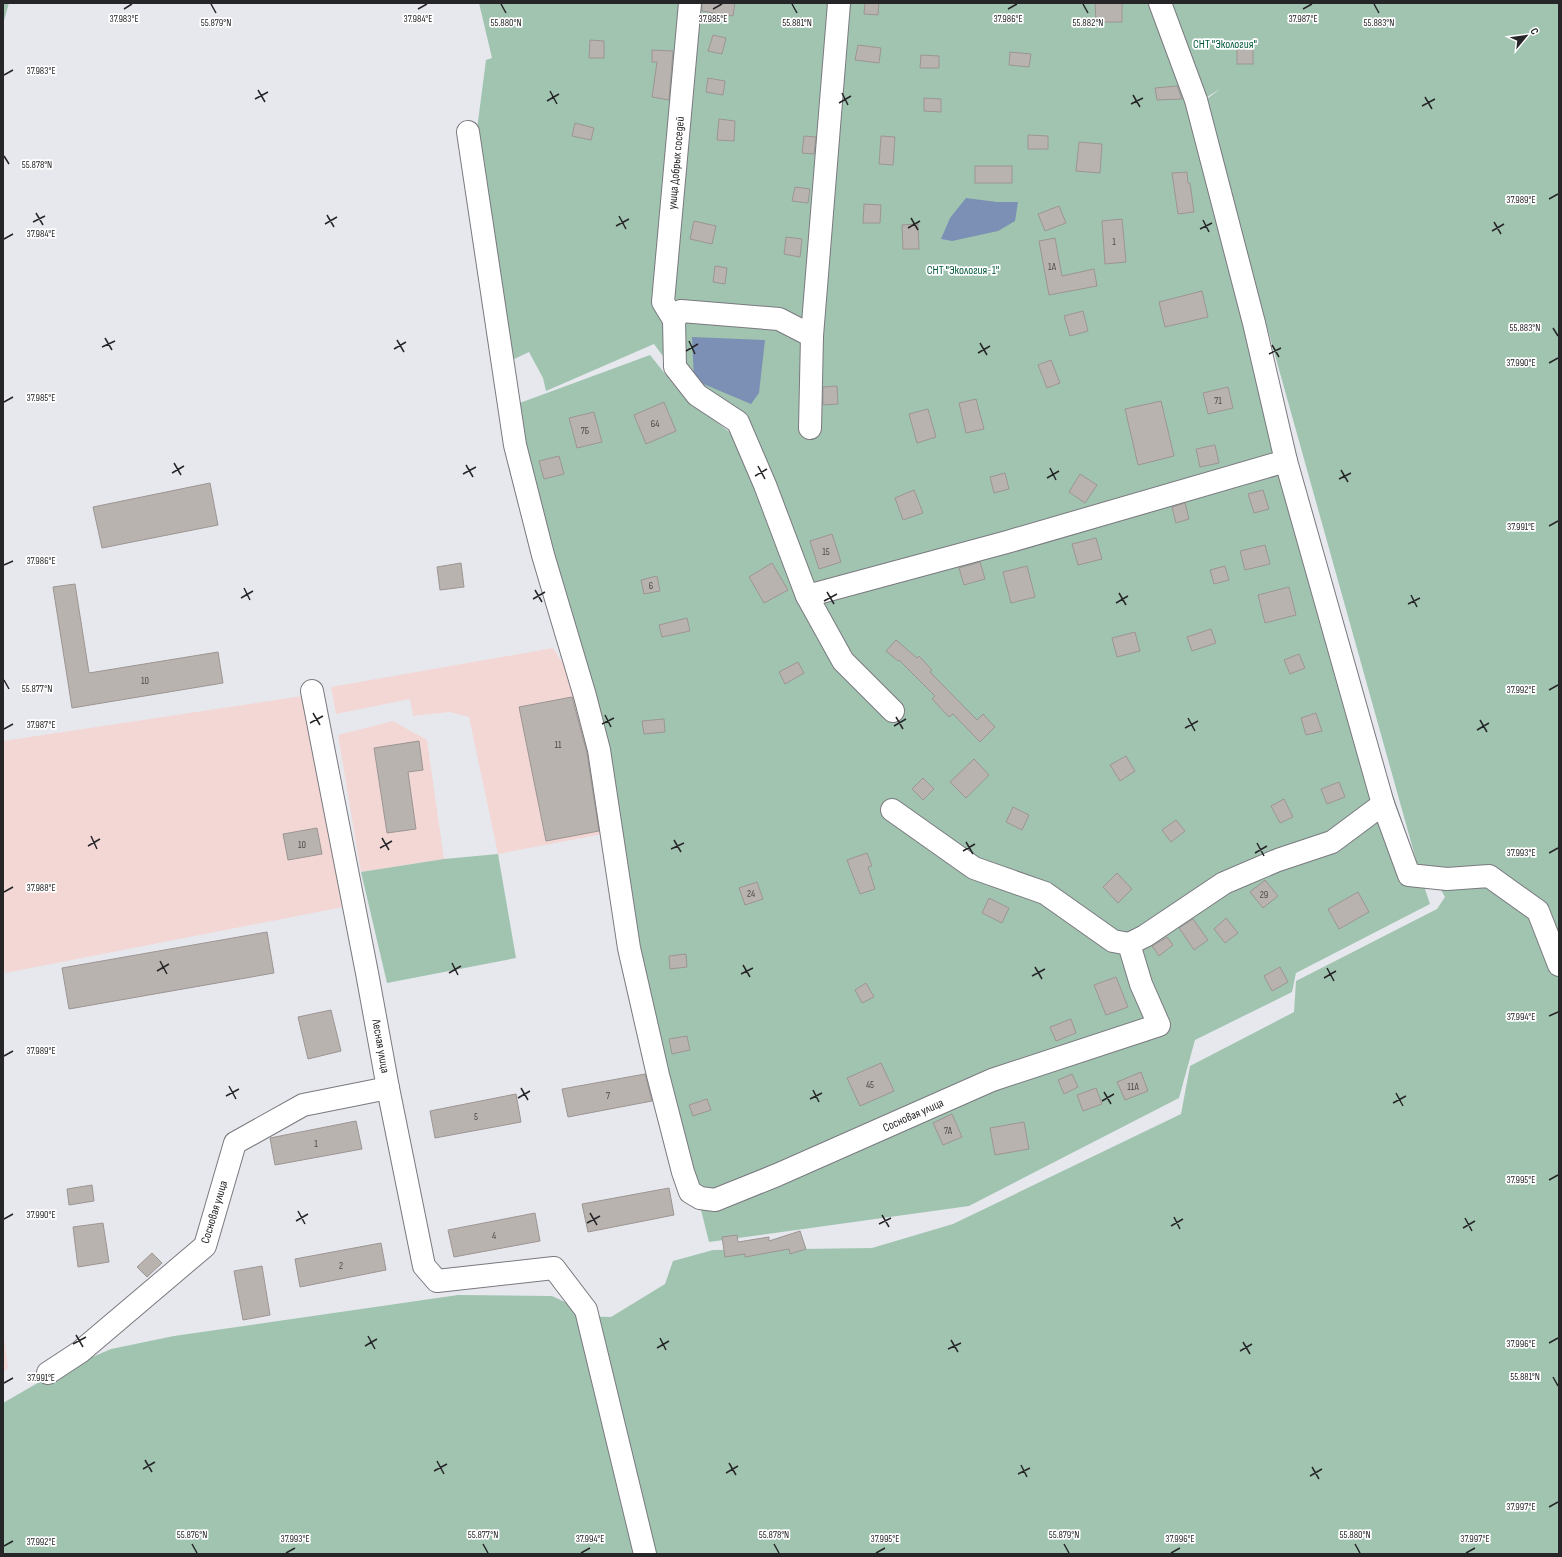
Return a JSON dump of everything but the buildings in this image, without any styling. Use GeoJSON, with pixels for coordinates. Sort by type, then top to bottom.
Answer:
{"type":"FeatureCollection","features":[{"type":"Feature","properties":{"kind":"street","name":"улица Добрых соседей"},"geometry":{"type":"LineString","coordinates":[[674,320],[664,302],[690,3]]}},
{"type":"Feature","properties":{"kind":"street"},"geometry":{"type":"LineString","coordinates":[[810,428],[812,336],[839,3]]}},
{"type":"Feature","properties":{"kind":"street"},"geometry":{"type":"LineString","coordinates":[[1160,3],[1196,100],[1254,323],[1286,461],[1383,804],[1409,875],[1447,879],[1489,876],[1538,911],[1559,965]]}},
{"type":"Feature","properties":{"kind":"street","name":"Сосновая улица"},"geometry":{"type":"LineString","coordinates":[[468,132],[515,446],[543,555],[585,696],[599,750],[629,948],[658,1075],[683,1172],[690,1192],[700,1198],[715,1200],[777,1175],[992,1080],[1159,1025],[1140,984],[1129,944]]}},
{"type":"Feature","properties":{"kind":"street"},"geometry":{"type":"LineString","coordinates":[[812,336],[779,319],[681,312],[674,320],[675,367],[697,395],[738,422],[765,485],[807,596],[843,661],[893,710]]}},
{"type":"Feature","properties":{"kind":"street"},"geometry":{"type":"LineString","coordinates":[[807,596],[1007,542],[1286,461]]}},
{"type":"Feature","properties":{"kind":"street","name":"Лесная улица"},"geometry":{"type":"LineString","coordinates":[[312,691],[388,1088],[424,1266],[437,1281],[554,1268],[586,1310],[645,1554]]}},
{"type":"Feature","properties":{"kind":"street"},"geometry":{"type":"LineString","coordinates":[[892,810],[974,868],[1045,893],[1113,941],[1129,944],[1145,936],[1224,883],[1278,860],[1332,842],[1383,804]]}},
{"type":"Feature","properties":{"kind":"street","name":"Сосновая улица"},"geometry":{"type":"LineString","coordinates":[[48,1373],[80,1352],[205,1246],[235,1143],[303,1105],[388,1088]]}},
{"type":"Feature","properties":{"kind":"shaded area"},"geometry":{"type":"Polygon","coordinates":[[[553,648],[581,692],[608,833],[498,854],[469,717],[450,712],[413,716],[410,699],[336,714],[331,687],[553,648]]]}},
{"type":"Feature","properties":{"kind":"shaded area"},"geometry":{"type":"Polygon","coordinates":[[[302,696],[343,907],[5,973],[3,963],[3,741],[302,696]]]}},
{"type":"Feature","properties":{"kind":"shaded area"},"geometry":{"type":"Polygon","coordinates":[[[393,721],[427,740],[444,859],[361,872],[338,735],[393,721]]]}},
{"type":"Feature","properties":{"kind":"shaded area"},"geometry":{"type":"Polygon","coordinates":[[[3,1329],[8,1368],[3,1372],[3,1329]]]}},
{"type":"Feature","properties":{"kind":"green space"},"geometry":{"type":"Polygon","coordinates":[[[3,3],[9,3],[3,24],[3,3]]]}},
{"type":"Feature","properties":{"kind":"green space"},"geometry":{"type":"Polygon","coordinates":[[[479,3],[1559,3],[1559,1554],[3,1554],[3,1403],[55,1373],[111,1349],[174,1336],[458,1295],[552,1296],[567,1303],[580,1316],[611,1317],[665,1284],[673,1261],[713,1250],[872,1248],[953,1224],[1181,1114],[1190,1066],[1294,1012],[1296,981],[1437,909],[1445,897],[1433,876],[1418,868],[1430,904],[1296,973],[1292,992],[1195,1040],[1179,1098],[969,1206],[709,1242],[665,1066],[534,488],[517,404],[650,355],[682,395],[741,441],[799,606],[1280,470],[1418,867],[1204,101],[1220,89],[1202,100],[1276,454],[813,589],[758,442],[695,400],[654,344],[546,391],[543,378],[529,352],[512,360],[477,129],[486,60],[492,58],[479,3]]]}},
{"type":"Feature","properties":{"kind":"green space"},"geometry":{"type":"Polygon","coordinates":[[[498,854],[516,958],[387,983],[361,872],[444,859],[498,854]]]}},
{"type":"Feature","properties":{"kind":"water"},"geometry":{"type":"Polygon","coordinates":[[[966,198],[997,202],[1018,202],[1015,221],[998,231],[952,241],[941,239],[950,218],[966,198]]]}},
{"type":"Feature","properties":{"kind":"water"},"geometry":{"type":"Polygon","coordinates":[[[692,337],[765,340],[759,393],[751,404],[694,380],[692,337]]]}},
{"type":"Feature","properties":{"kind":"park label","name":"СНТ \"Экология\""},"geometry":{"type":"Point","coordinates":[1225,44]}},
{"type":"Feature","properties":{"kind":"park label","name":"СНТ \"Экология-1\""},"geometry":{"type":"Point","coordinates":[963,270]}}]}
